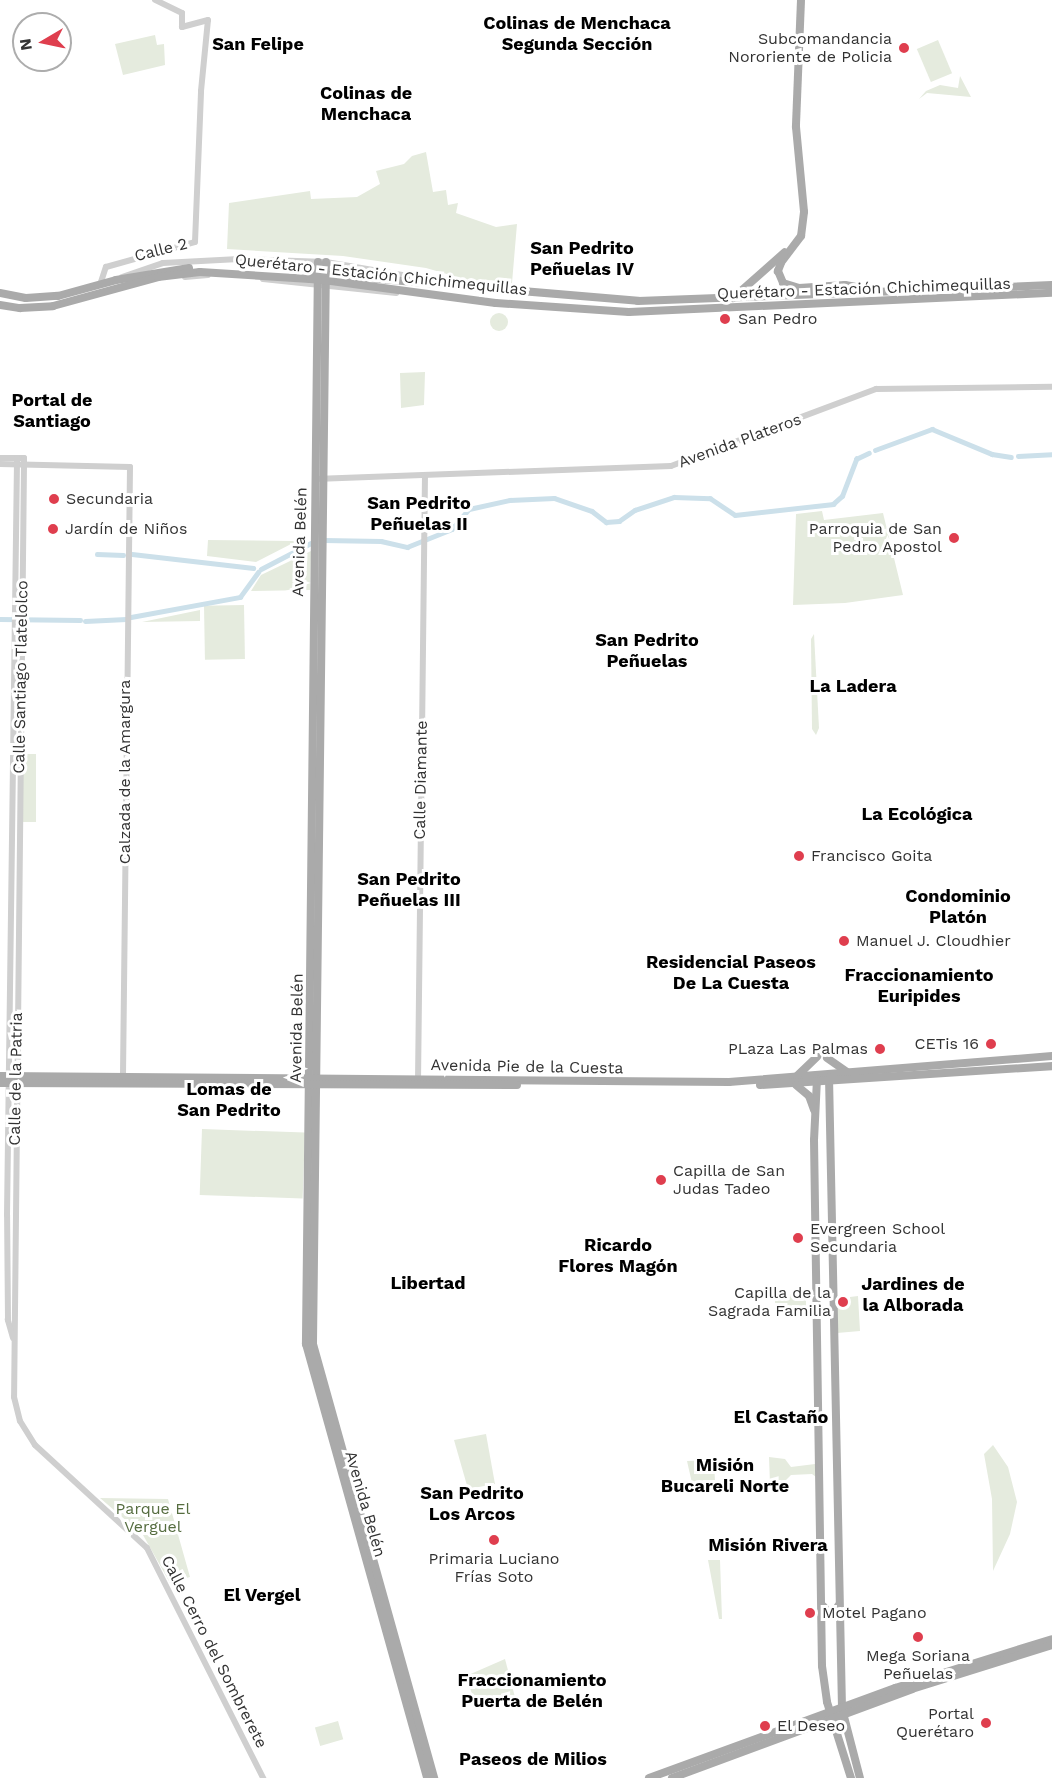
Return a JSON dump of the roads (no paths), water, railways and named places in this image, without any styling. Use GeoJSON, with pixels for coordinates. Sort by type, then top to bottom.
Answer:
{"type":"FeatureCollection","features":[{"type":"Feature","properties":{"kind":"main road"},"geometry":{"type":"LineString","coordinates":[[801,1],[796,127],[804,212],[801,236],[781,263],[778,271],[783,283],[799,288],[864,286],[879,292],[869,302]]}},
{"type":"Feature","properties":{"kind":"main road"},"geometry":{"type":"LineString","coordinates":[[733,298],[801,236]]}},
{"type":"Feature","properties":{"kind":"main road","name":"Avenida Belén"},"geometry":{"type":"LineString","coordinates":[[322,262],[326,282],[320,479],[313,1082],[307,1351],[427,1778]]}},
{"type":"Feature","properties":{"kind":"main road","name":"Querétaro - Estación Chichimequillas"},"geometry":{"type":"LineString","coordinates":[[0,293],[41,298],[116,280],[199,267],[310,276],[326,282],[451,297],[629,312],[1052,293]]}},
{"type":"Feature","properties":{"kind":"main road","name":"Querétaro - Estación Chichimequillas"},"geometry":{"type":"LineString","coordinates":[[0,305],[38,308],[105,294],[148,280],[200,272],[310,276]]}},
{"type":"Feature","properties":{"kind":"main road","name":"Querétaro - Estación Chichimequillas"},"geometry":{"type":"LineString","coordinates":[[326,282],[471,289],[638,301],[1052,285]]}},
{"type":"Feature","properties":{"kind":"main road","name":"Avenida Pie de la Cuesta"},"geometry":{"type":"LineString","coordinates":[[829,1079],[851,1074],[1052,1056]]}},
{"type":"Feature","properties":{"kind":"main road"},"geometry":{"type":"LineString","coordinates":[[816,1118],[809,1096],[793,1080],[817,1057]]}},
{"type":"Feature","properties":{"kind":"main road"},"geometry":{"type":"LineString","coordinates":[[827,1058],[851,1074]]}},
{"type":"Feature","properties":{"kind":"main road","name":"Avenida Pie de la Cuesta"},"geometry":{"type":"LineString","coordinates":[[0,1076],[13,1080],[698,1083],[817,1080],[1052,1066]]}},
{"type":"Feature","properties":{"kind":"main road","name":"Avenida Pie de la Cuesta"},"geometry":{"type":"LineString","coordinates":[[0,1083],[13,1080],[123,1077],[313,1082]]}},
{"type":"Feature","properties":{"kind":"main road"},"geometry":{"type":"LineString","coordinates":[[829,1079],[842,1712],[860,1778]]}},
{"type":"Feature","properties":{"kind":"main road"},"geometry":{"type":"LineString","coordinates":[[817,1080],[823,1686],[851,1778]]}},
{"type":"Feature","properties":{"kind":"main road","name":"Avenida Belén"},"geometry":{"type":"LineString","coordinates":[[313,1082],[314,1351],[434,1778]]}},
{"type":"Feature","properties":{"kind":"main road"},"geometry":{"type":"LineString","coordinates":[[816,1118],[819,1105],[825,1103],[832,1143]]}},
{"type":"Feature","properties":{"kind":"main road"},"geometry":{"type":"LineString","coordinates":[[821,1602],[832,1616],[839,1601]]}},
{"type":"Feature","properties":{"kind":"main road"},"geometry":{"type":"LineString","coordinates":[[649,1778],[1052,1639]]}},
{"type":"Feature","properties":{"kind":"main road"},"geometry":{"type":"LineString","coordinates":[[842,1712],[1052,1645]]}},
{"type":"Feature","properties":{"kind":"main road"},"geometry":{"type":"LineString","coordinates":[[672,1778],[831,1716]]}},
{"type":"Feature","properties":{"kind":"street","name":"Calle 2"},"geometry":{"type":"LineString","coordinates":[[100,285],[106,267],[195,242],[197,164],[208,20],[182,27],[182,14],[155,0]]}},
{"type":"Feature","properties":{"kind":"street"},"geometry":{"type":"LineString","coordinates":[[116,280],[148,266],[182,261],[322,262],[471,289]]}},
{"type":"Feature","properties":{"kind":"street"},"geometry":{"type":"LineString","coordinates":[[105,294],[161,280],[208,275],[326,282]]}},
{"type":"Feature","properties":{"kind":"street","name":"Avenida Plateros"},"geometry":{"type":"LineString","coordinates":[[320,479],[671,466],[876,389],[1052,387]]}},
{"type":"Feature","properties":{"kind":"street"},"geometry":{"type":"LineString","coordinates":[[0,458],[21,461]]}},
{"type":"Feature","properties":{"kind":"street"},"geometry":{"type":"LineString","coordinates":[[0,464],[21,461]]}},
{"type":"Feature","properties":{"kind":"street","name":"Calzada de la Amargura"},"geometry":{"type":"LineString","coordinates":[[21,461],[130,467],[123,1077]]}},
{"type":"Feature","properties":{"kind":"street","name":"Calle Santiago Tlatelolco"},"geometry":{"type":"LineString","coordinates":[[11,886],[21,461]]}},
{"type":"Feature","properties":{"kind":"street","name":"Calle Santiago Tlatelolco"},"geometry":{"type":"LineString","coordinates":[[18,896],[21,461]]}},
{"type":"Feature","properties":{"kind":"street","name":"Calle Diamante"},"geometry":{"type":"LineString","coordinates":[[418,1083],[425,475]]}},
{"type":"Feature","properties":{"kind":"street","name":"Calle de la Patria"},"geometry":{"type":"LineString","coordinates":[[11,886],[13,1336]]}},
{"type":"Feature","properties":{"kind":"street","name":"Calle de la Patria"},"geometry":{"type":"LineString","coordinates":[[13,1080],[18,896]]}},
{"type":"Feature","properties":{"kind":"street","name":"Calle Cerro del Sombrerete"},"geometry":{"type":"LineString","coordinates":[[13,1336],[14,1397],[27,1435],[46,1458],[106,1508],[147,1548],[263,1778]]}},
{"type":"Feature","properties":{"kind":"waterway"},"geometry":{"type":"LineString","coordinates":[[875,450],[932,429],[992,454],[1011,457]]}},
{"type":"Feature","properties":{"kind":"waterway"},"geometry":{"type":"LineString","coordinates":[[324,540],[381,541],[407,547],[452,529],[469,509],[510,500],[554,498],[592,511],[606,522],[619,521],[635,510],[674,497],[710,498],[735,515],[833,504],[842,496],[856,459],[869,453]]}},
{"type":"Feature","properties":{"kind":"waterway"},"geometry":{"type":"LineString","coordinates":[[1018,456],[1052,454]]}},
{"type":"Feature","properties":{"kind":"waterway"},"geometry":{"type":"LineString","coordinates":[[261,569],[313,542]]}},
{"type":"Feature","properties":{"kind":"waterway"},"geometry":{"type":"LineString","coordinates":[[97,554],[123,555]]}},
{"type":"Feature","properties":{"kind":"waterway"},"geometry":{"type":"LineString","coordinates":[[132,554],[253,568]]}},
{"type":"Feature","properties":{"kind":"waterway"},"geometry":{"type":"LineString","coordinates":[[131,617],[240,597],[258,572]]}},
{"type":"Feature","properties":{"kind":"waterway"},"geometry":{"type":"LineString","coordinates":[[0,619],[80,620]]}},
{"type":"Feature","properties":{"kind":"waterway"},"geometry":{"type":"LineString","coordinates":[[85,621],[126,619]]}},
{"type":"Feature","properties":{"kind":"place","name":"Subcomandancia Nororiente de Policia"},"geometry":{"type":"Point","coordinates":[904,48]}},
{"type":"Feature","properties":{"kind":"place","name":"San Pedro"},"geometry":{"type":"Point","coordinates":[725,319]}},
{"type":"Feature","properties":{"kind":"place","name":"Secundaria"},"geometry":{"type":"Point","coordinates":[54,499]}},
{"type":"Feature","properties":{"kind":"place","name":"Jardín de Niños"},"geometry":{"type":"Point","coordinates":[53,529]}},
{"type":"Feature","properties":{"kind":"place","name":"Parroquia de San Pedro Apostol"},"geometry":{"type":"Point","coordinates":[954,538]}},
{"type":"Feature","properties":{"kind":"place","name":"Francisco Goita"},"geometry":{"type":"Point","coordinates":[799,856]}},
{"type":"Feature","properties":{"kind":"place","name":"Manuel J. Cloudhier"},"geometry":{"type":"Point","coordinates":[844,941]}},
{"type":"Feature","properties":{"kind":"place","name":"CETis 16"},"geometry":{"type":"Point","coordinates":[991,1044]}},
{"type":"Feature","properties":{"kind":"place","name":"PLaza Las Palmas"},"geometry":{"type":"Point","coordinates":[880,1049]}},
{"type":"Feature","properties":{"kind":"place","name":"Capilla de San Judas Tadeo"},"geometry":{"type":"Point","coordinates":[661,1180]}},
{"type":"Feature","properties":{"kind":"place","name":"Evergreen School Secundaria"},"geometry":{"type":"Point","coordinates":[798,1238]}},
{"type":"Feature","properties":{"kind":"place","name":"Capilla de la Sagrada Familia"},"geometry":{"type":"Point","coordinates":[843,1302]}},
{"type":"Feature","properties":{"kind":"place","name":"Primaria Luciano Frías Soto"},"geometry":{"type":"Point","coordinates":[494,1540]}},
{"type":"Feature","properties":{"kind":"place","name":"Motel Pagano"},"geometry":{"type":"Point","coordinates":[810,1613]}},
{"type":"Feature","properties":{"kind":"place","name":"Mega Soriana Peñuelas"},"geometry":{"type":"Point","coordinates":[918,1637]}},
{"type":"Feature","properties":{"kind":"place","name":"Portal Querétaro"},"geometry":{"type":"Point","coordinates":[986,1723]}},
{"type":"Feature","properties":{"kind":"place","name":"El Deseo"},"geometry":{"type":"Point","coordinates":[765,1726]}},
{"type":"Feature","properties":{"kind":"district","name":"Colinas de Menchaca Segunda Sección"},"geometry":{"type":"Point","coordinates":[577,34]}},
{"type":"Feature","properties":{"kind":"district","name":"San Felipe"},"geometry":{"type":"Point","coordinates":[258,44]}},
{"type":"Feature","properties":{"kind":"district","name":"Colinas de Menchaca"},"geometry":{"type":"Point","coordinates":[366,104]}},
{"type":"Feature","properties":{"kind":"district","name":"San Pedrito Peñuelas IV"},"geometry":{"type":"Point","coordinates":[582,259]}},
{"type":"Feature","properties":{"kind":"district","name":"Portal de Santiago"},"geometry":{"type":"Point","coordinates":[52,411]}},
{"type":"Feature","properties":{"kind":"district","name":"San Pedrito Peñuelas II"},"geometry":{"type":"Point","coordinates":[419,514]}},
{"type":"Feature","properties":{"kind":"district","name":"San Pedrito Peñuelas"},"geometry":{"type":"Point","coordinates":[647,651]}},
{"type":"Feature","properties":{"kind":"district","name":"La Ladera"},"geometry":{"type":"Point","coordinates":[853,686]}},
{"type":"Feature","properties":{"kind":"district","name":"La Ecológica"},"geometry":{"type":"Point","coordinates":[917,814]}},
{"type":"Feature","properties":{"kind":"district","name":"San Pedrito Peñuelas III"},"geometry":{"type":"Point","coordinates":[409,890]}},
{"type":"Feature","properties":{"kind":"district","name":"Condominio Platón"},"geometry":{"type":"Point","coordinates":[958,907]}},
{"type":"Feature","properties":{"kind":"district","name":"Residencial Paseos De La Cuesta"},"geometry":{"type":"Point","coordinates":[731,973]}},
{"type":"Feature","properties":{"kind":"district","name":"Fraccionamiento Euripides"},"geometry":{"type":"Point","coordinates":[919,986]}},
{"type":"Feature","properties":{"kind":"district","name":"Lomas de San Pedrito"},"geometry":{"type":"Point","coordinates":[229,1100]}},
{"type":"Feature","properties":{"kind":"district","name":"Ricardo Flores Magón"},"geometry":{"type":"Point","coordinates":[618,1256]}},
{"type":"Feature","properties":{"kind":"district","name":"Libertad"},"geometry":{"type":"Point","coordinates":[428,1283]}},
{"type":"Feature","properties":{"kind":"district","name":"Jardines de la Alborada"},"geometry":{"type":"Point","coordinates":[913,1295]}},
{"type":"Feature","properties":{"kind":"district","name":"El Castaño"},"geometry":{"type":"Point","coordinates":[781,1417]}},
{"type":"Feature","properties":{"kind":"district","name":"Misión Bucareli Norte"},"geometry":{"type":"Point","coordinates":[725,1476]}},
{"type":"Feature","properties":{"kind":"district","name":"San Pedrito Los Arcos"},"geometry":{"type":"Point","coordinates":[472,1504]}},
{"type":"Feature","properties":{"kind":"district","name":"Misión Rivera"},"geometry":{"type":"Point","coordinates":[768,1545]}},
{"type":"Feature","properties":{"kind":"district","name":"El Vergel"},"geometry":{"type":"Point","coordinates":[262,1595]}},
{"type":"Feature","properties":{"kind":"district","name":"Fraccionamiento Puerta de Belén"},"geometry":{"type":"Point","coordinates":[532,1691]}},
{"type":"Feature","properties":{"kind":"district","name":"Paseos de Milios"},"geometry":{"type":"Point","coordinates":[533,1759]}},
{"type":"Feature","properties":{"kind":"park label","name":"Parque El Verguel"},"geometry":{"type":"Point","coordinates":[153,1518]}}]}
